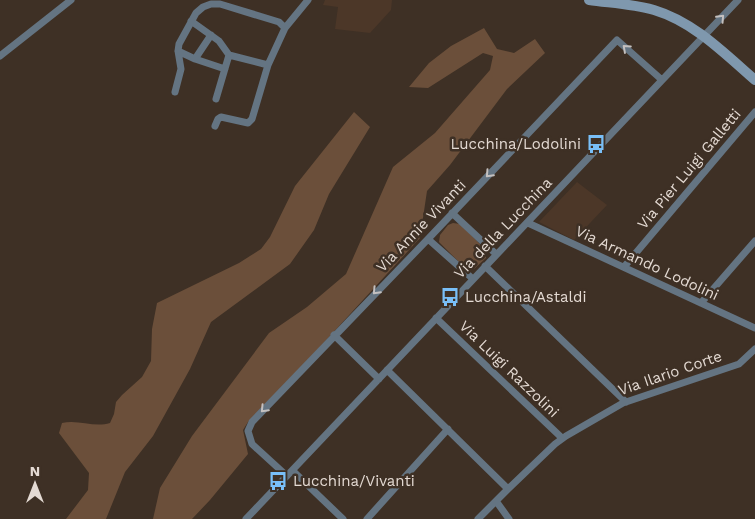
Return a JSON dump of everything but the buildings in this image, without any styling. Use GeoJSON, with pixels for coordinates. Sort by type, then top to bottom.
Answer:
{"type":"FeatureCollection","features":[{"type":"Feature","properties":{"kind":"street"},"geometry":{"type":"LineString","coordinates":[[0,56],[71,0]]}},
{"type":"Feature","properties":{"kind":"street"},"geometry":{"type":"LineString","coordinates":[[215,126],[221,117],[242,122],[248,122],[252,119],[268,65],[284,28],[308,0]]}},
{"type":"Feature","properties":{"kind":"street"},"geometry":{"type":"LineString","coordinates":[[590,0],[653,10],[672,18],[704,36],[755,80]]}},
{"type":"Feature","properties":{"kind":"street","name":"Via della Lucchina"},"geometry":{"type":"LineString","coordinates":[[246,519],[738,0]]}},
{"type":"Feature","properties":{"kind":"street"},"geometry":{"type":"LineString","coordinates":[[175,92],[181,69],[178,51],[179,44],[196,13],[203,7],[211,4],[220,4],[278,22],[284,28]]}},
{"type":"Feature","properties":{"kind":"street"},"geometry":{"type":"LineString","coordinates":[[192,21],[219,41],[228,54],[268,65]]}},
{"type":"Feature","properties":{"kind":"street"},"geometry":{"type":"LineString","coordinates":[[195,59],[211,35]]}},
{"type":"Feature","properties":{"kind":"street","name":"Via Annie Vivanti"},"geometry":{"type":"LineString","coordinates":[[290,474],[252,444],[248,435],[248,426],[617,40],[662,80]]}},
{"type":"Feature","properties":{"kind":"street"},"geometry":{"type":"LineString","coordinates":[[178,51],[224,69]]}},
{"type":"Feature","properties":{"kind":"street"},"geometry":{"type":"LineString","coordinates":[[216,99],[228,54]]}},
{"type":"Feature","properties":{"kind":"street","name":"Via Pier Luigi Galletti"},"geometry":{"type":"LineString","coordinates":[[624,267],[755,112]]}},
{"type":"Feature","properties":{"kind":"street"},"geometry":{"type":"LineString","coordinates":[[452,213],[496,254]]}},
{"type":"Feature","properties":{"kind":"street","name":"Via Armando Lodolini"},"geometry":{"type":"LineString","coordinates":[[528,223],[755,328]]}},
{"type":"Feature","properties":{"kind":"street"},"geometry":{"type":"LineString","coordinates":[[428,239],[473,279]]}},
{"type":"Feature","properties":{"kind":"street"},"geometry":{"type":"LineString","coordinates":[[700,303],[755,241]]}},
{"type":"Feature","properties":{"kind":"street"},"geometry":{"type":"LineString","coordinates":[[485,266],[626,402]]}},
{"type":"Feature","properties":{"kind":"street","name":"Via Luigi Razzolini"},"geometry":{"type":"LineString","coordinates":[[436,318],[562,438]]}},
{"type":"Feature","properties":{"kind":"street"},"geometry":{"type":"LineString","coordinates":[[334,335],[379,379]]}},
{"type":"Feature","properties":{"kind":"street","name":"Via Ilario Corte"},"geometry":{"type":"LineString","coordinates":[[478,519],[562,438],[626,402],[739,364],[755,349]]}},
{"type":"Feature","properties":{"kind":"street"},"geometry":{"type":"LineString","coordinates":[[387,370],[508,488]]}},
{"type":"Feature","properties":{"kind":"street"},"geometry":{"type":"LineString","coordinates":[[367,519],[448,429]]}},
{"type":"Feature","properties":{"kind":"street"},"geometry":{"type":"LineString","coordinates":[[290,474],[343,519]]}},
{"type":"Feature","properties":{"kind":"street"},"geometry":{"type":"LineString","coordinates":[[496,501],[509,519]]}},
{"type":"Feature","properties":{"kind":"shaded area"},"geometry":{"type":"Polygon","coordinates":[[[325,0],[392,0],[391,10],[370,33],[335,29],[338,7],[323,5],[325,0]]]}},
{"type":"Feature","properties":{"kind":"shaded area"},"geometry":{"type":"Polygon","coordinates":[[[484,28],[497,49],[514,53],[535,39],[545,53],[507,89],[450,165],[427,191],[420,238],[248,422],[243,430],[248,454],[210,500],[192,519],[153,519],[160,488],[192,436],[269,333],[307,307],[346,274],[393,167],[435,133],[490,70],[493,56],[483,53],[428,88],[409,87],[429,63],[451,46],[484,28]]]}},
{"type":"Feature","properties":{"kind":"shaded area"},"geometry":{"type":"Polygon","coordinates":[[[354,112],[370,127],[329,194],[314,230],[290,264],[211,322],[190,369],[153,436],[125,472],[106,519],[66,519],[88,490],[89,473],[59,433],[62,423],[74,422],[98,425],[110,423],[116,402],[142,377],[151,361],[152,329],[157,303],[239,263],[261,249],[270,237],[295,186],[354,112]]]}},
{"type":"Feature","properties":{"kind":"shaded area"},"geometry":{"type":"Polygon","coordinates":[[[577,182],[607,205],[574,240],[539,222],[577,182]]]}},
{"type":"Feature","properties":{"kind":"shaded area"},"geometry":{"type":"Polygon","coordinates":[[[453,223],[460,224],[486,250],[486,258],[474,269],[465,268],[439,242],[440,235],[448,225],[453,223]]]}},
{"type":"Feature","properties":{"kind":"place","name":"Lucchina/Lodolini"},"geometry":{"type":"Point","coordinates":[596,144]}},
{"type":"Feature","properties":{"kind":"place","name":"Lucchina/Astaldi"},"geometry":{"type":"Point","coordinates":[450,297]}},
{"type":"Feature","properties":{"kind":"place","name":"Lucchina/Vivanti"},"geometry":{"type":"Point","coordinates":[278,481]}}]}
